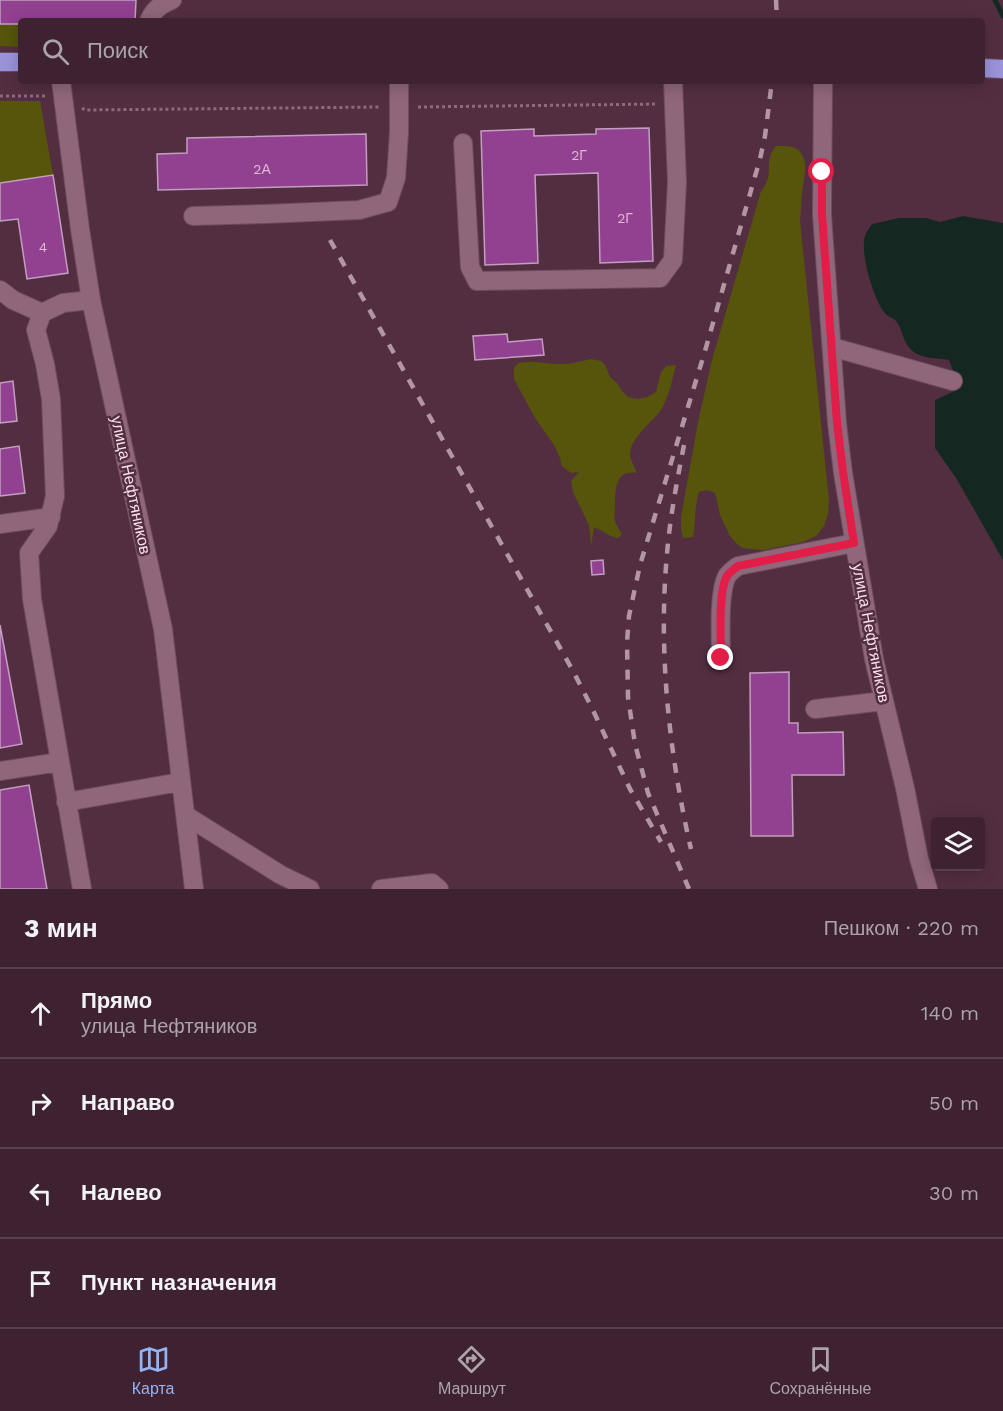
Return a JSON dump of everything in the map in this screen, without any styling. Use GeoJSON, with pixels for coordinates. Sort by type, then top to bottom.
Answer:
{"type":"FeatureCollection","features":[{"type":"Feature","properties":{"kind":"highway"},"geometry":{"type":"LineString","coordinates":[[0,62],[18,62]]}},
{"type":"Feature","properties":{"kind":"highway"},"geometry":{"type":"LineString","coordinates":[[985,73],[1003,69]]}},
{"type":"Feature","properties":{"kind":"street"},"geometry":{"type":"LineString","coordinates":[[150,18],[160,5],[172,0]]}},
{"type":"Feature","properties":{"kind":"street"},"geometry":{"type":"LineString","coordinates":[[193,216],[359,210],[388,202],[396,178],[399,84]]}},
{"type":"Feature","properties":{"kind":"street"},"geometry":{"type":"LineString","coordinates":[[463,143],[470,267],[477,281],[660,278],[673,260],[677,182],[673,84]]}},
{"type":"Feature","properties":{"kind":"street","name":"улица Нефтяников"},"geometry":{"type":"LineString","coordinates":[[823,84],[822,215],[842,463],[874,659],[919,859],[928,889]]}},
{"type":"Feature","properties":{"kind":"street","name":"улица Нефтяников"},"geometry":{"type":"LineString","coordinates":[[62,88],[91,300],[163,629],[194,889]]}},
{"type":"Feature","properties":{"kind":"street"},"geometry":{"type":"LineString","coordinates":[[0,290],[13,300],[42,313]]}},
{"type":"Feature","properties":{"kind":"street"},"geometry":{"type":"LineString","coordinates":[[82,889],[32,599],[29,553],[48,526],[56,496],[51,399],[36,330],[42,313],[63,303],[91,300]]}},
{"type":"Feature","properties":{"kind":"street"},"geometry":{"type":"LineString","coordinates":[[832,346],[953,381]]}},
{"type":"Feature","properties":{"kind":"street"},"geometry":{"type":"LineString","coordinates":[[0,524],[51,517]]}},
{"type":"Feature","properties":{"kind":"street"},"geometry":{"type":"LineString","coordinates":[[721,658],[722,591],[731,571],[738,566],[854,543]]}},
{"type":"Feature","properties":{"kind":"street"},"geometry":{"type":"LineString","coordinates":[[815,709],[884,701]]}},
{"type":"Feature","properties":{"kind":"street"},"geometry":{"type":"LineString","coordinates":[[0,771],[59,762]]}},
{"type":"Feature","properties":{"kind":"street"},"geometry":{"type":"LineString","coordinates":[[66,802],[180,782]]}},
{"type":"Feature","properties":{"kind":"street"},"geometry":{"type":"LineString","coordinates":[[185,815],[281,875],[310,889]]}},
{"type":"Feature","properties":{"kind":"street"},"geometry":{"type":"LineString","coordinates":[[381,889],[432,884],[439,889]]}},
{"type":"Feature","properties":{"kind":"path"},"geometry":{"type":"LineString","coordinates":[[0,96],[62,88],[85,110],[674,104]]}},
{"type":"Feature","properties":{"kind":"shaded area"},"geometry":{"type":"Polygon","coordinates":[[[0,24],[18,24],[18,47],[0,46],[0,24]]]}},
{"type":"Feature","properties":{"kind":"shaded area"},"geometry":{"type":"Polygon","coordinates":[[[0,101],[40,101],[53,175],[0,183],[0,101]]]}},
{"type":"Feature","properties":{"kind":"shaded area"},"geometry":{"type":"Polygon","coordinates":[[[776,146],[797,149],[805,165],[800,221],[829,500],[824,526],[816,536],[803,542],[763,550],[742,548],[730,536],[720,515],[715,493],[707,490],[699,492],[693,537],[683,538],[681,517],[712,360],[761,191],[768,179],[770,157],[776,146]]]}},
{"type":"Feature","properties":{"kind":"shaded area"},"geometry":{"type":"Polygon","coordinates":[[[963,216],[1003,223],[1003,560],[956,478],[935,448],[935,400],[961,388],[963,380],[959,374],[954,373],[949,360],[921,356],[908,346],[898,324],[886,315],[880,305],[868,275],[864,253],[865,236],[872,224],[899,218],[926,218],[940,222],[963,216]]]}},
{"type":"Feature","properties":{"kind":"shaded area"},"geometry":{"type":"Polygon","coordinates":[[[591,359],[601,361],[605,365],[610,377],[628,397],[638,399],[656,392],[661,372],[666,366],[676,365],[664,405],[637,437],[630,450],[637,473],[624,474],[618,482],[615,494],[615,520],[622,534],[618,538],[594,527],[591,546],[589,525],[573,492],[571,481],[579,472],[571,473],[562,466],[554,445],[535,418],[514,379],[514,368],[518,363],[524,362],[566,364],[591,359]]]}},
{"type":"Feature","properties":{"kind":"building"},"geometry":{"type":"Polygon","coordinates":[[[0,0],[136,0],[135,18],[18,18],[18,24],[0,24],[0,0]]]}},
{"type":"Feature","properties":{"kind":"building"},"geometry":{"type":"Polygon","coordinates":[[[649,128],[653,261],[600,263],[598,173],[535,175],[538,263],[485,265],[481,131],[534,129],[534,136],[596,134],[596,129],[649,128]]]}},
{"type":"Feature","properties":{"kind":"building"},"geometry":{"type":"Polygon","coordinates":[[[366,134],[367,185],[158,190],[157,154],[187,153],[187,138],[366,134]]]}},
{"type":"Feature","properties":{"kind":"building"},"geometry":{"type":"Polygon","coordinates":[[[53,175],[68,273],[27,279],[18,219],[0,221],[0,183],[53,175]]]}},
{"type":"Feature","properties":{"kind":"building"},"geometry":{"type":"Polygon","coordinates":[[[507,334],[508,342],[542,339],[544,355],[475,360],[473,336],[507,334]]]}},
{"type":"Feature","properties":{"kind":"building"},"geometry":{"type":"Polygon","coordinates":[[[13,381],[17,421],[0,423],[0,383],[13,381]]]}},
{"type":"Feature","properties":{"kind":"building"},"geometry":{"type":"Polygon","coordinates":[[[19,446],[25,493],[0,496],[0,449],[19,446]]]}},
{"type":"Feature","properties":{"kind":"building"},"geometry":{"type":"Polygon","coordinates":[[[603,560],[604,574],[592,575],[591,561],[603,560]]]}},
{"type":"Feature","properties":{"kind":"building"},"geometry":{"type":"Polygon","coordinates":[[[0,625],[22,744],[0,748],[0,625]]]}},
{"type":"Feature","properties":{"kind":"building"},"geometry":{"type":"Polygon","coordinates":[[[789,672],[789,723],[798,723],[798,733],[843,732],[844,775],[792,775],[793,836],[751,836],[750,673],[789,672]]]}},
{"type":"Feature","properties":{"kind":"building"},"geometry":{"type":"Polygon","coordinates":[[[29,785],[47,889],[0,889],[0,790],[29,785]]]}},
{"type":"Feature","properties":{"kind":"waterway"},"geometry":{"type":"LineString","coordinates":[[995,0],[1003,16]]}},
{"type":"Feature","properties":{"kind":"railway"},"geometry":{"type":"LineString","coordinates":[[776,0],[777,18]]}},
{"type":"Feature","properties":{"kind":"railway"},"geometry":{"type":"LineString","coordinates":[[689,889],[648,793],[635,744],[628,697],[629,616],[640,565],[760,159],[772,84]]}},
{"type":"Feature","properties":{"kind":"railway"},"geometry":{"type":"LineString","coordinates":[[330,240],[572,669],[630,789],[661,842]]}},
{"type":"Feature","properties":{"kind":"railway"},"geometry":{"type":"LineString","coordinates":[[684,445],[668,540],[664,628],[671,739],[691,849]]}},
{"type":"Feature","properties":{"kind":"route"},"geometry":{"type":"LineString","coordinates":[[721,658],[722,591],[731,571],[738,566],[854,543],[837,423],[822,215],[822,172]]}}]}
